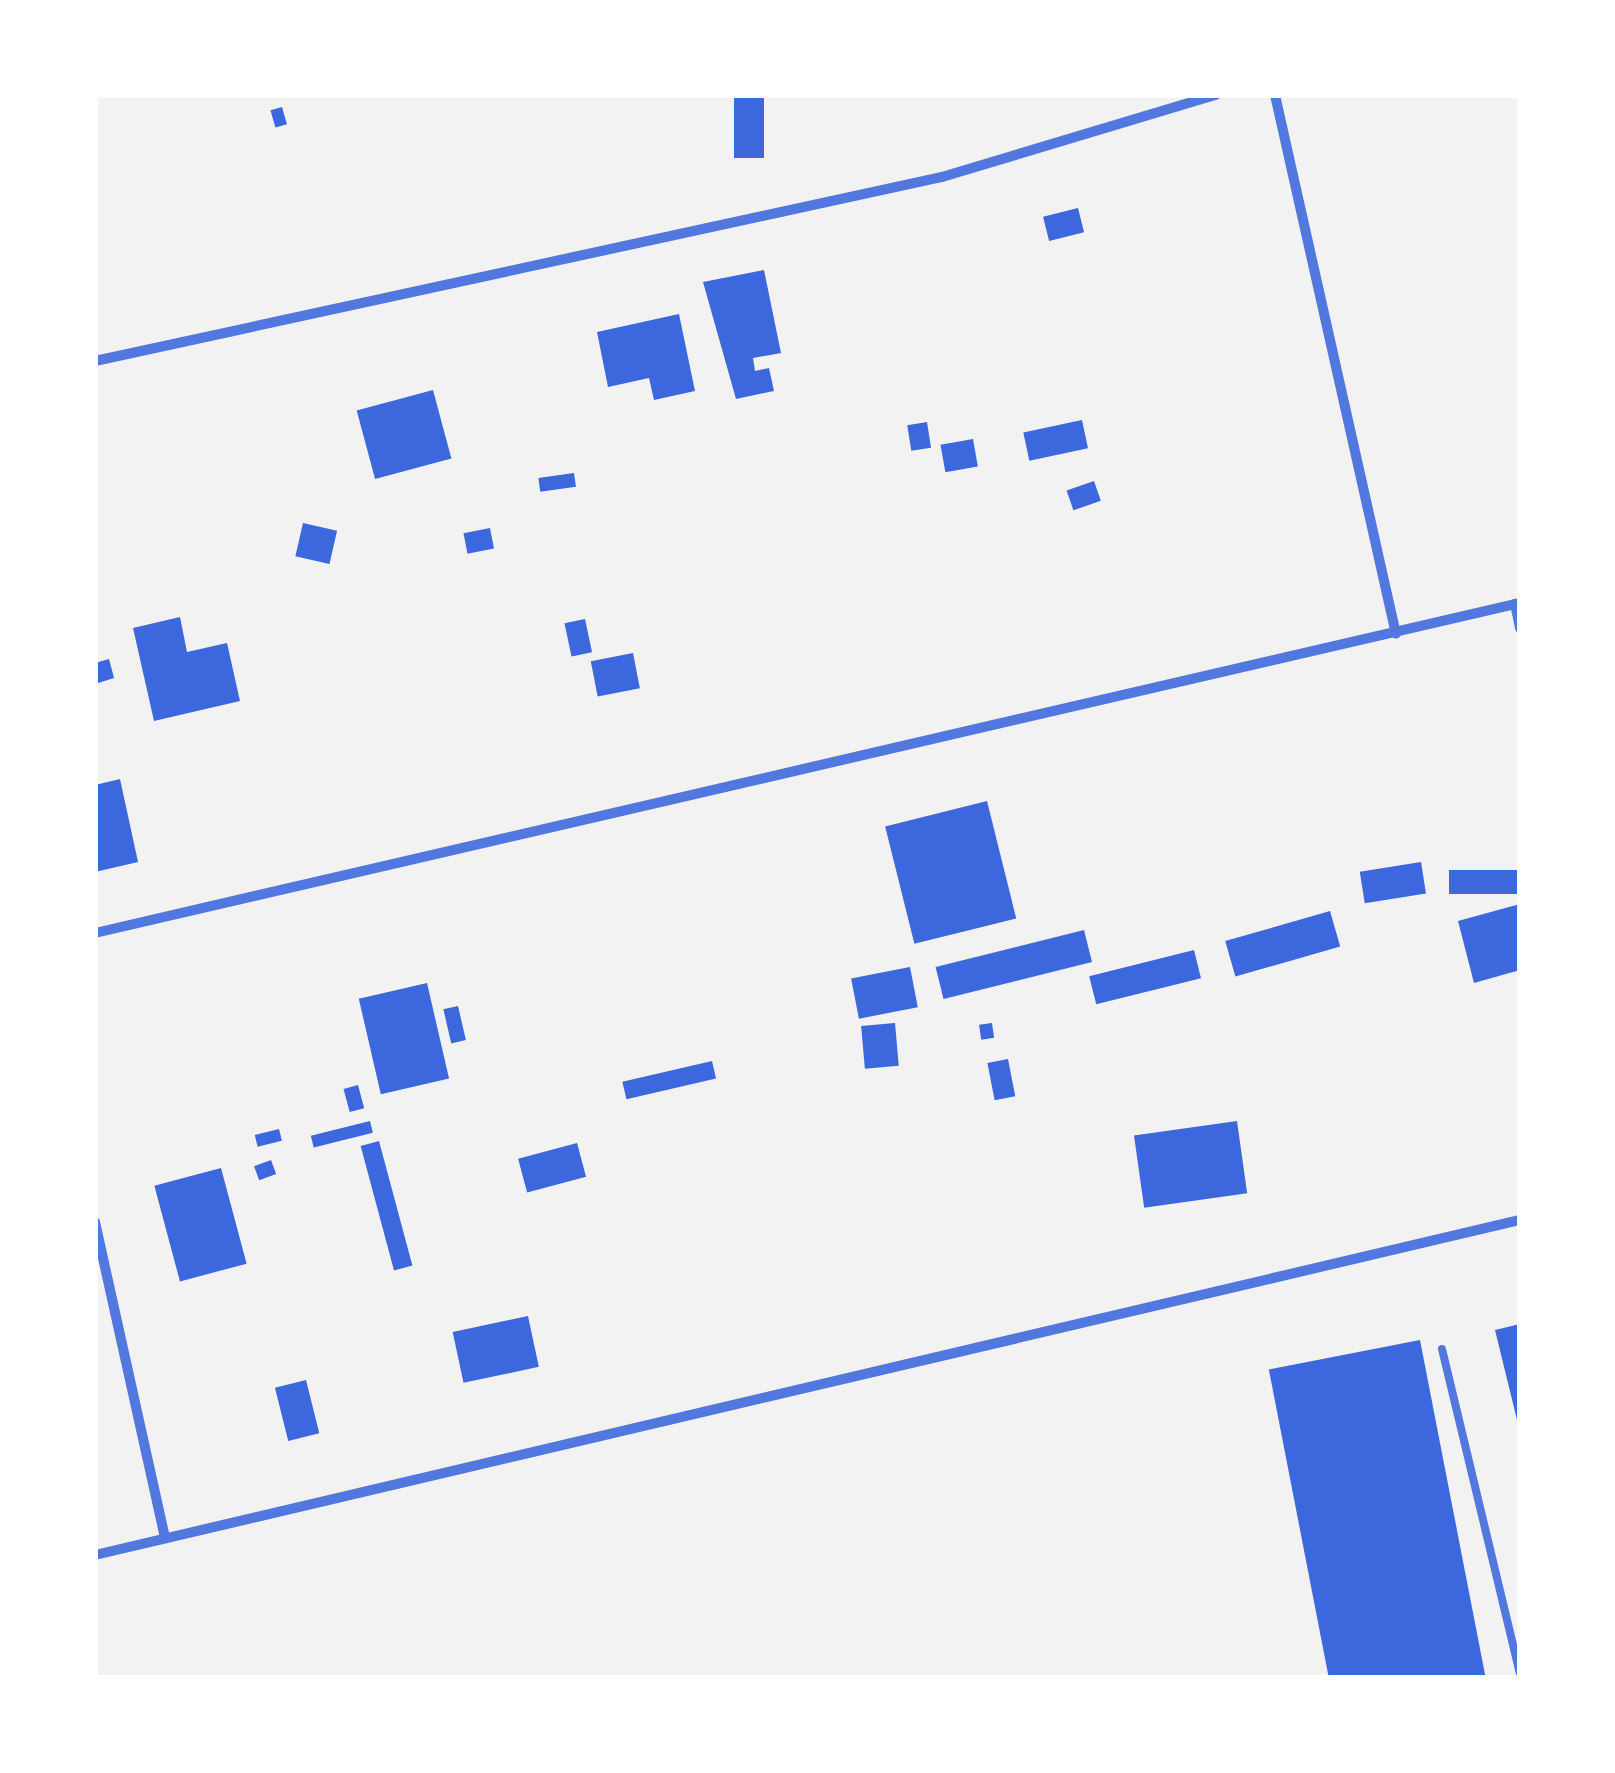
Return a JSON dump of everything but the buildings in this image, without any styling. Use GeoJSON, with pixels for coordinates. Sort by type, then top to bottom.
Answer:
{"type":"FeatureCollection","features":[{"type":"Feature","properties":{"kind":"street"},"geometry":{"type":"LineString","coordinates":[[95,361],[942,177],[1216,95]]}},
{"type":"Feature","properties":{"kind":"street"},"geometry":{"type":"LineString","coordinates":[[1275,95],[1396,634]]}},
{"type":"Feature","properties":{"kind":"street"},"geometry":{"type":"LineString","coordinates":[[95,934],[1518,603],[1520,628]]}},
{"type":"Feature","properties":{"kind":"street"},"geometry":{"type":"LineString","coordinates":[[95,1554],[1520,1220]]}},
{"type":"Feature","properties":{"kind":"street"},"geometry":{"type":"LineString","coordinates":[[95,1222],[165,1538]]}},
{"type":"Feature","properties":{"kind":"lane"},"geometry":{"type":"LineString","coordinates":[[1442,1349],[1520,1674]]}}]}
